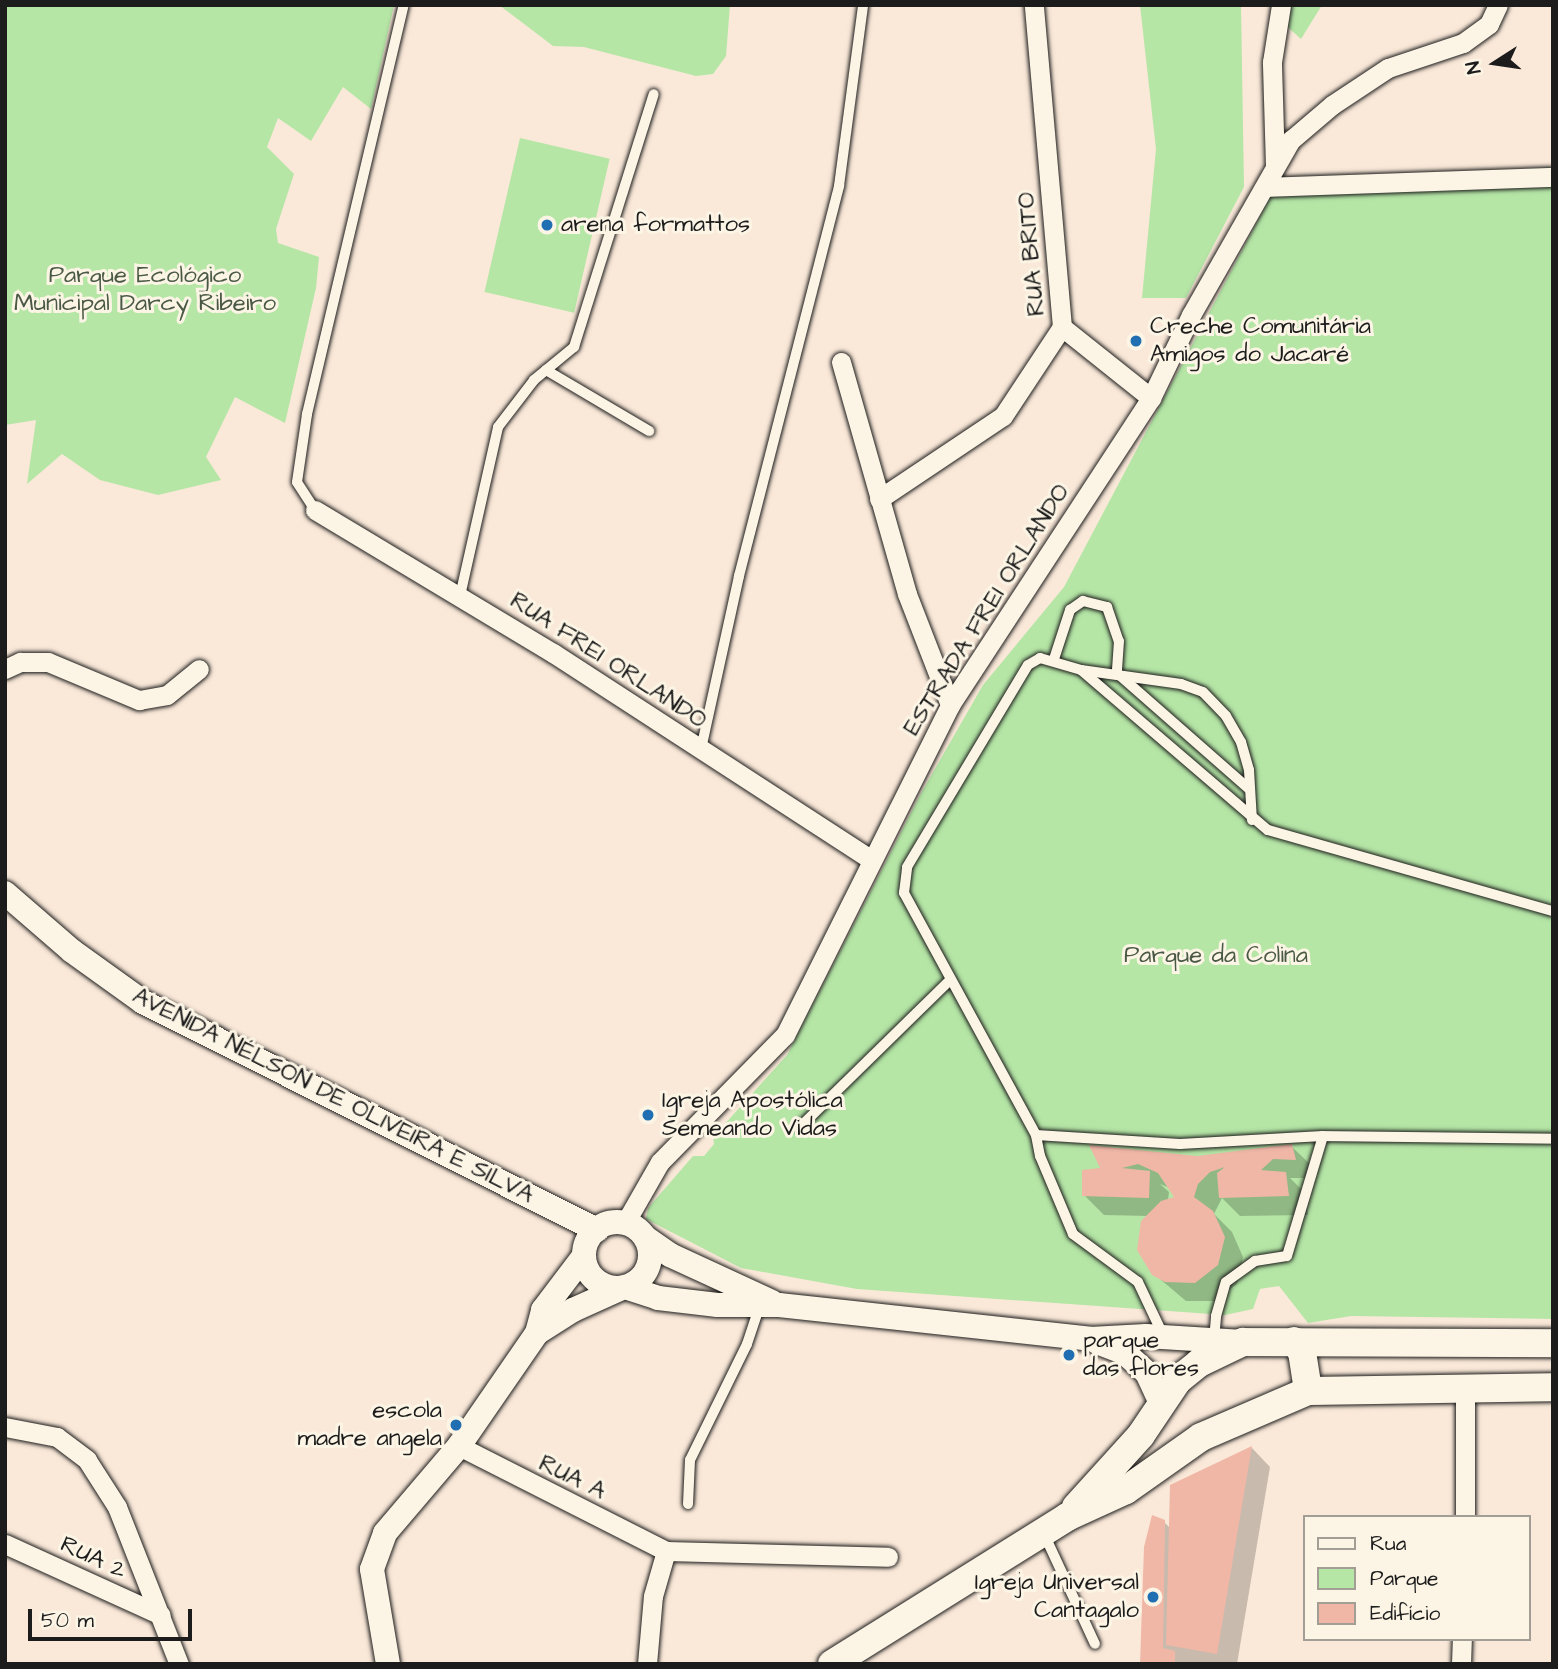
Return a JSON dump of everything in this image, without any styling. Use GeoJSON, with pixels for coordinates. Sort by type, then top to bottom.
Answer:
{"type":"FeatureCollection","features":[{"type":"Feature","properties":{"kind":"main road"},"geometry":{"type":"LineString","coordinates":[[1294,1341],[1304,1357],[1308,1391]]}},
{"type":"Feature","properties":{"kind":"main road"},"geometry":{"type":"LineString","coordinates":[[1067,1517],[1141,1434],[1160,1401],[1199,1363],[1243,1342],[1553,1343]]}},
{"type":"Feature","properties":{"kind":"main road"},"geometry":{"type":"LineString","coordinates":[[832,1664],[1043,1531],[1126,1490],[1201,1437],[1308,1391],[1553,1388]]}},
{"type":"Feature","properties":{"kind":"main road"},"geometry":{"type":"LineString","coordinates":[[1160,1401],[1176,1434],[1201,1437]]}},
{"type":"Feature","properties":{"kind":"street","name":"RUA BRITO"},"geometry":{"type":"LineString","coordinates":[[878,499],[1003,416],[1062,327],[1034,5]]}},
{"type":"Feature","properties":{"kind":"street"},"geometry":{"type":"LineString","coordinates":[[1275,167],[1272,62],[1281,5]]}},
{"type":"Feature","properties":{"kind":"street","name":"ESTRADA FREI ORLANDO"},"geometry":{"type":"LineString","coordinates":[[625,1223],[660,1162],[786,1035],[870,859],[950,705],[1151,398],[1191,315],[1291,140],[1332,105],[1388,68],[1463,43],[1489,24],[1498,5]]}},
{"type":"Feature","properties":{"kind":"street"},"geometry":{"type":"LineString","coordinates":[[1265,187],[1553,177]]}},
{"type":"Feature","properties":{"kind":"street"},"geometry":{"type":"LineString","coordinates":[[1062,327],[1151,398]]}},
{"type":"Feature","properties":{"kind":"street"},"geometry":{"type":"LineString","coordinates":[[841,362],[907,594],[950,705]]}},
{"type":"Feature","properties":{"kind":"street","name":"RUA FREI ORLANDO"},"geometry":{"type":"LineString","coordinates":[[315,510],[460,596],[870,859]]}},
{"type":"Feature","properties":{"kind":"street"},"geometry":{"type":"LineString","coordinates":[[5,669],[20,662],[48,662],[139,700],[167,695],[199,669]]}},
{"type":"Feature","properties":{"kind":"street","name":"AVENIDA NÉLSON DE OLIVEIRA E SILVA"},"geometry":{"type":"LineString","coordinates":[[5,893],[72,951],[143,1002],[566,1215],[589,1242]]}},
{"type":"Feature","properties":{"kind":"street"},"geometry":{"type":"LineString","coordinates":[[388,1664],[372,1569],[385,1533],[459,1446],[537,1333],[543,1310],[589,1242],[609,1223],[625,1223],[670,1255],[769,1305]]}},
{"type":"Feature","properties":{"kind":"street"},"geometry":{"type":"LineString","coordinates":[[537,1333],[573,1310],[639,1280],[648,1268],[646,1238]]}},
{"type":"Feature","properties":{"kind":"street"},"geometry":{"type":"LineString","coordinates":[[589,1242],[596,1280],[658,1298],[769,1305],[1090,1339],[1164,1337],[1243,1342]]}},
{"type":"Feature","properties":{"kind":"street"},"geometry":{"type":"LineString","coordinates":[[1090,1339],[1125,1353],[1140,1366],[1160,1401]]}},
{"type":"Feature","properties":{"kind":"street"},"geometry":{"type":"LineString","coordinates":[[1465,1388],[1465,1515]]}},
{"type":"Feature","properties":{"kind":"street"},"geometry":{"type":"LineString","coordinates":[[5,1427],[57,1437],[87,1460],[117,1507],[179,1664]]}},
{"type":"Feature","properties":{"kind":"street","name":"RUA A"},"geometry":{"type":"LineString","coordinates":[[459,1446],[666,1551],[888,1557]]}},
{"type":"Feature","properties":{"kind":"street","name":"RUA 2"},"geometry":{"type":"LineString","coordinates":[[5,1544],[161,1615]]}},
{"type":"Feature","properties":{"kind":"street"},"geometry":{"type":"LineString","coordinates":[[648,1664],[653,1596],[666,1551]]}},
{"type":"Feature","properties":{"kind":"street"},"geometry":{"type":"LineString","coordinates":[[1461,1664],[1462,1641]]}},
{"type":"Feature","properties":{"kind":"lane"},"geometry":{"type":"LineString","coordinates":[[315,510],[297,482],[307,414],[404,5]]}},
{"type":"Feature","properties":{"kind":"lane"},"geometry":{"type":"LineString","coordinates":[[701,750],[739,576],[839,186],[863,5]]}},
{"type":"Feature","properties":{"kind":"lane"},"geometry":{"type":"LineString","coordinates":[[460,596],[498,427],[546,370],[566,358],[581,332],[654,94]]}},
{"type":"Feature","properties":{"kind":"lane"},"geometry":{"type":"LineString","coordinates":[[546,370],[649,431]]}},
{"type":"Feature","properties":{"kind":"lane"},"geometry":{"type":"LineString","coordinates":[[1054,659],[1070,610],[1083,601],[1096,601],[1107,607],[1116,622],[1117,673],[1250,790]]}},
{"type":"Feature","properties":{"kind":"lane"},"geometry":{"type":"LineString","coordinates":[[1164,1337],[1138,1282],[1073,1234],[1040,1156],[1036,1135],[908,908],[904,892],[907,867],[1028,664],[1040,658],[1054,659],[1081,670],[1117,673],[1203,692],[1226,716],[1241,742],[1250,790],[1252,820]]}},
{"type":"Feature","properties":{"kind":"lane"},"geometry":{"type":"LineString","coordinates":[[1081,670],[1252,820],[1269,830],[1553,911]]}},
{"type":"Feature","properties":{"kind":"lane"},"geometry":{"type":"LineString","coordinates":[[800,1127],[949,981]]}},
{"type":"Feature","properties":{"kind":"lane"},"geometry":{"type":"LineString","coordinates":[[1036,1135],[1180,1144],[1323,1136],[1553,1139]]}},
{"type":"Feature","properties":{"kind":"lane"},"geometry":{"type":"LineString","coordinates":[[1214,1340],[1216,1316],[1226,1282],[1255,1261],[1287,1256],[1323,1136]]}},
{"type":"Feature","properties":{"kind":"lane"},"geometry":{"type":"LineString","coordinates":[[688,1504],[690,1460],[769,1305]]}},
{"type":"Feature","properties":{"kind":"lane"},"geometry":{"type":"LineString","coordinates":[[1043,1531],[1095,1644]]}},
{"type":"Feature","properties":{"kind":"green space","name":"Parque Ecológico Municipal Darcy Ribeiro"},"geometry":{"type":"Polygon","coordinates":[[[5,5],[394,5],[371,109],[343,87],[311,141],[278,118],[267,147],[294,174],[276,229],[278,243],[319,257],[316,288],[285,423],[235,397],[206,457],[221,480],[158,495],[100,480],[62,454],[27,484],[36,420],[5,425],[5,5]]]}},
{"type":"Feature","properties":{"kind":"green space"},"geometry":{"type":"Polygon","coordinates":[[[499,5],[730,5],[726,56],[713,74],[696,76],[584,47],[553,46],[499,5]]]}},
{"type":"Feature","properties":{"kind":"green space"},"geometry":{"type":"Polygon","coordinates":[[[1140,5],[1241,5],[1244,187],[1186,298],[1142,298],[1156,149],[1140,5]]]}},
{"type":"Feature","properties":{"kind":"green space"},"geometry":{"type":"Polygon","coordinates":[[[1272,5],[1322,5],[1301,39],[1272,13],[1272,5]]]}},
{"type":"Feature","properties":{"kind":"green space","name":"arena formattos"},"geometry":{"type":"Polygon","coordinates":[[[520,138],[610,159],[574,313],[484,292],[520,138]]]}},
{"type":"Feature","properties":{"kind":"green space","name":"Parque da Colina"},"geometry":{"type":"Polygon","coordinates":[[[1553,167],[1553,1319],[1351,1316],[1308,1323],[1279,1286],[1260,1289],[1253,1309],[1225,1315],[857,1289],[741,1268],[646,1219],[648,1208],[693,1156],[704,1156],[714,1144],[713,1137],[787,1055],[920,795],[983,685],[1064,587],[1275,188],[1553,167]]]}},
{"type":"Feature","properties":{"kind":"building"},"geometry":{"type":"Polygon","coordinates":[[[1292,1144],[1296,1160],[1273,1159],[1261,1170],[1286,1172],[1289,1196],[1219,1198],[1217,1173],[1225,1167],[1210,1172],[1198,1184],[1194,1197],[1213,1211],[1225,1237],[1218,1265],[1195,1283],[1165,1282],[1152,1275],[1137,1250],[1141,1221],[1161,1201],[1174,1197],[1158,1173],[1138,1164],[1122,1168],[1150,1171],[1149,1198],[1082,1196],[1082,1170],[1100,1168],[1089,1145],[1197,1156],[1292,1144]]]}},
{"type":"Feature","properties":{"kind":"building"},"geometry":{"type":"Polygon","coordinates":[[[1252,1446],[1217,1654],[1166,1645],[1170,1485],[1252,1446]]]}},
{"type":"Feature","properties":{"kind":"building","name":"Igreja Universal Cantagalo"},"geometry":{"type":"Polygon","coordinates":[[[1152,1515],[1165,1520],[1163,1648],[1175,1651],[1175,1664],[1140,1664],[1144,1547],[1152,1515]]]}},
{"type":"Feature","properties":{"kind":"place","name":"arena formattos"},"geometry":{"type":"Point","coordinates":[547,225]}},
{"type":"Feature","properties":{"kind":"place","name":"Creche Comunitária Amigos do Jacaré"},"geometry":{"type":"Point","coordinates":[1136,341]}},
{"type":"Feature","properties":{"kind":"place","name":"Igreja Apostólica Semeando Vidas"},"geometry":{"type":"Point","coordinates":[648,1115]}},
{"type":"Feature","properties":{"kind":"place","name":"parque das flores"},"geometry":{"type":"Point","coordinates":[1069,1355]}},
{"type":"Feature","properties":{"kind":"place","name":"escola madre angela"},"geometry":{"type":"Point","coordinates":[456,1425]}},
{"type":"Feature","properties":{"kind":"place","name":"Igreja Universal Cantagalo"},"geometry":{"type":"Point","coordinates":[1153,1597]}}]}
